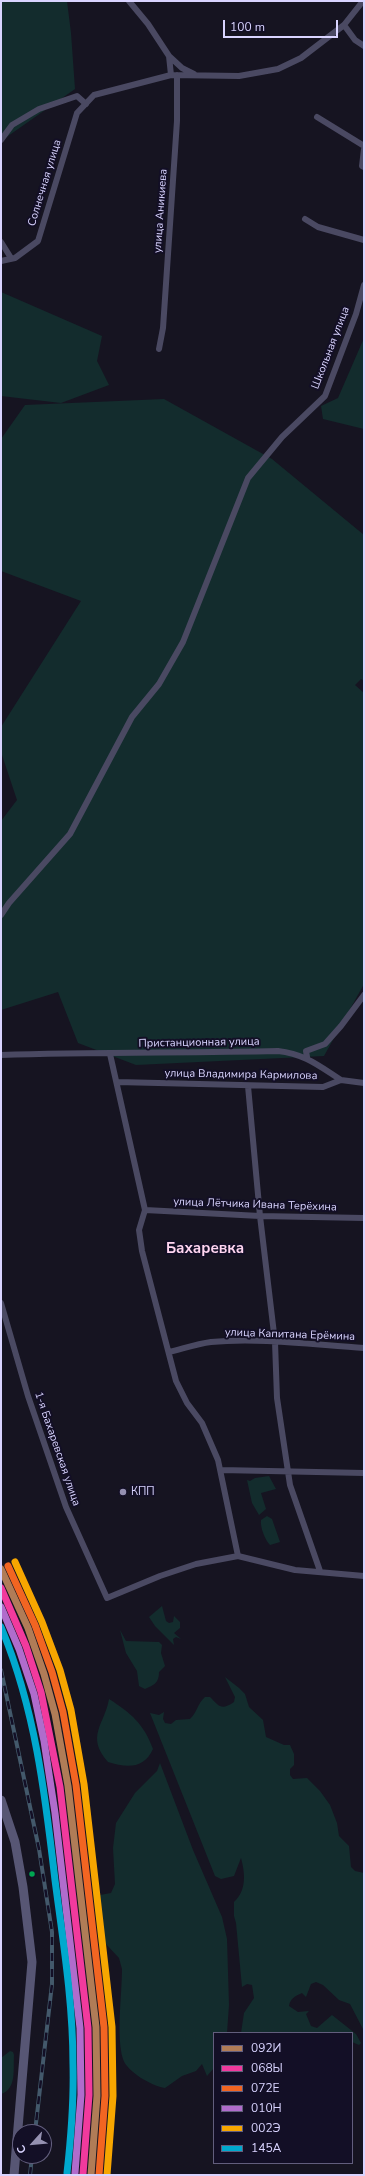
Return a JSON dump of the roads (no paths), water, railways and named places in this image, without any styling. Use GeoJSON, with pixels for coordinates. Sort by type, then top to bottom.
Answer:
{"type":"FeatureCollection","features":[{"type":"Feature","properties":{"kind":"main road"},"geometry":{"type":"LineString","coordinates":[[1,1800],[15,1842],[23,1887],[32,1962],[14,2175]]}},
{"type":"Feature","properties":{"kind":"street"},"geometry":{"type":"LineString","coordinates":[[129,1],[144,18],[169,56],[182,68],[195,75]]}},
{"type":"Feature","properties":{"kind":"street"},"geometry":{"type":"LineString","coordinates":[[1,140],[12,125],[39,109],[77,96],[86,104],[94,95],[174,75],[239,76],[278,69],[301,58],[344,25],[363,1]]}},
{"type":"Feature","properties":{"kind":"street"},"geometry":{"type":"LineString","coordinates":[[344,25],[355,40],[364,46]]}},
{"type":"Feature","properties":{"kind":"street","name":"улица Аникиева"},"geometry":{"type":"LineString","coordinates":[[159,349],[163,328],[177,121],[174,75],[169,56]]}},
{"type":"Feature","properties":{"kind":"street","name":"Солнечная улица"},"geometry":{"type":"LineString","coordinates":[[1,261],[11,258],[38,241],[77,113],[86,104]]}},
{"type":"Feature","properties":{"kind":"street"},"geometry":{"type":"LineString","coordinates":[[318,117],[364,146]]}},
{"type":"Feature","properties":{"kind":"street"},"geometry":{"type":"LineString","coordinates":[[364,149],[364,167]]}},
{"type":"Feature","properties":{"kind":"street"},"geometry":{"type":"LineString","coordinates":[[305,219],[318,227],[364,240]]}},
{"type":"Feature","properties":{"kind":"street"},"geometry":{"type":"LineString","coordinates":[[1,242],[11,258]]}},
{"type":"Feature","properties":{"kind":"street","name":"Школьная улица"},"geometry":{"type":"LineString","coordinates":[[1,915],[8,903],[70,834],[132,717],[159,684],[183,642],[248,478],[282,437],[307,411],[325,396],[356,314],[364,285]]}},
{"type":"Feature","properties":{"kind":"street"},"geometry":{"type":"LineString","coordinates":[[307,1058],[306,1051],[325,1044],[341,1026],[364,995]]}},
{"type":"Feature","properties":{"kind":"street","name":"Пристанционная улица"},"geometry":{"type":"LineString","coordinates":[[1,1055],[79,1052],[110,1054],[278,1051],[292,1053],[307,1058],[341,1080]]}},
{"type":"Feature","properties":{"kind":"street"},"geometry":{"type":"LineString","coordinates":[[110,1054],[145,1210],[140,1222],[140,1245],[179,1389],[207,1434],[221,1470],[238,1556],[279,1567],[364,1576]]}},
{"type":"Feature","properties":{"kind":"street","name":"улица Владимира Кармилова"},"geometry":{"type":"LineString","coordinates":[[116,1082],[323,1087],[341,1080],[364,1083]]}},
{"type":"Feature","properties":{"kind":"street"},"geometry":{"type":"LineString","coordinates":[[248,1086],[260,1216],[275,1342],[277,1398],[288,1471],[294,1498],[320,1571]]}},
{"type":"Feature","properties":{"kind":"street","name":"улица Лётчика Ивана Терёхина"},"geometry":{"type":"LineString","coordinates":[[145,1210],[260,1216],[364,1218]]}},
{"type":"Feature","properties":{"kind":"street","name":"1-я Бахаревская улица"},"geometry":{"type":"LineString","coordinates":[[1,1303],[28,1396],[66,1507],[107,1598],[160,1576],[189,1566],[210,1560],[238,1556]]}},
{"type":"Feature","properties":{"kind":"street","name":"улица Капитана Ерёмина"},"geometry":{"type":"LineString","coordinates":[[169,1352],[211,1342],[275,1342],[364,1348]]}},
{"type":"Feature","properties":{"kind":"street"},"geometry":{"type":"LineString","coordinates":[[221,1470],[364,1473]]}},
{"type":"Feature","properties":{"kind":"railway"},"geometry":{"type":"LineString","coordinates":[[1,1670],[39,1849],[52,1932],[52,1984],[36,2124]]}},
{"type":"Feature","properties":{"kind":"railway"},"geometry":{"type":"LineString","coordinates":[[30,2175],[31,2164]]}},
{"type":"Feature","properties":{"kind":"place","name":"КПП"},"geometry":{"type":"Point","coordinates":[123,1492]}},
{"type":"Feature","properties":{"kind":"district","name":"Бахаревка"},"geometry":{"type":"Point","coordinates":[205,1249]}}]}
